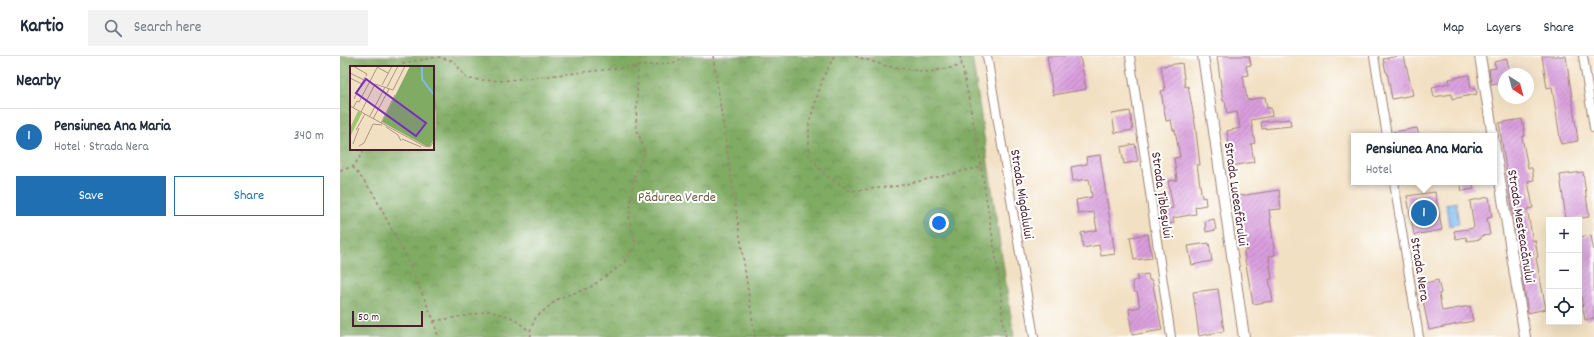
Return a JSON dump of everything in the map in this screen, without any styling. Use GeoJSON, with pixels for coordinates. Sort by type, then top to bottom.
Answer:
{"type":"FeatureCollection","features":[{"type":"Feature","properties":{"kind":"street","name":"Strada Migdalului"},"geometry":{"type":"LineString","coordinates":[[987,56],[1034,337]]}},
{"type":"Feature","properties":{"kind":"street","name":"Strada Țibleșului"},"geometry":{"type":"LineString","coordinates":[[1130,56],[1171,337]]}},
{"type":"Feature","properties":{"kind":"street","name":"Strada Luceafărului"},"geometry":{"type":"LineString","coordinates":[[1203,56],[1244,337]]}},
{"type":"Feature","properties":{"kind":"street"},"geometry":{"type":"LineString","coordinates":[[1374,56],[1387,133]]}},
{"type":"Feature","properties":{"kind":"street"},"geometry":{"type":"LineString","coordinates":[[1480,56],[1493,133]]}},
{"type":"Feature","properties":{"kind":"street"},"geometry":{"type":"LineString","coordinates":[[1584,56],[1594,128]]}},
{"type":"Feature","properties":{"kind":"street","name":"Strada Mesteacănului"},"geometry":{"type":"LineString","coordinates":[[1497,162],[1525,337]]}},
{"type":"Feature","properties":{"kind":"street","name":"Strada Nera"},"geometry":{"type":"LineString","coordinates":[[1394,185],[1419,337]]}},
{"type":"Feature","properties":{"kind":"path"},"geometry":{"type":"LineString","coordinates":[[399,66],[408,62],[438,57],[454,61],[467,79],[500,81],[678,62],[683,56]]}},
{"type":"Feature","properties":{"kind":"path"},"geometry":{"type":"LineString","coordinates":[[713,56],[755,337]]}},
{"type":"Feature","properties":{"kind":"path"},"geometry":{"type":"LineString","coordinates":[[834,56],[823,78],[809,123],[809,155],[825,175],[851,191],[898,186],[981,167]]}},
{"type":"Feature","properties":{"kind":"path"},"geometry":{"type":"LineString","coordinates":[[855,56],[886,66],[928,72],[961,66]]}},
{"type":"Feature","properties":{"kind":"path"},"geometry":{"type":"LineString","coordinates":[[960,56],[977,140],[1000,284],[1006,337]]}},
{"type":"Feature","properties":{"kind":"path"},"geometry":{"type":"LineString","coordinates":[[531,337],[530,331],[536,317],[559,298],[590,288],[622,265],[636,245],[629,219],[632,187],[633,179],[645,152],[636,127],[638,66]]}},
{"type":"Feature","properties":{"kind":"path"},"geometry":{"type":"LineString","coordinates":[[340,170],[354,167],[363,153],[363,150]]}},
{"type":"Feature","properties":{"kind":"path"},"geometry":{"type":"LineString","coordinates":[[354,167],[373,193],[406,257],[434,320],[438,337]]}},
{"type":"Feature","properties":{"kind":"path"},"geometry":{"type":"LineString","coordinates":[[434,320],[474,314],[488,310],[511,317],[530,331]]}},
{"type":"Feature","properties":{"kind":"green space","name":"Pădurea Verde"},"geometry":{"type":"Polygon","coordinates":[[[340,56],[972,56],[1014,337],[340,337],[340,56]]]}},
{"type":"Feature","properties":{"kind":"water"},"geometry":{"type":"Polygon","coordinates":[[[1456,202],[1459,224],[1449,226],[1446,204],[1456,202]]]}},
{"type":"Feature","properties":{"kind":"building"},"geometry":{"type":"Polygon","coordinates":[[[1047,56],[1080,56],[1086,89],[1053,95],[1047,56]]]}},
{"type":"Feature","properties":{"kind":"building"},"geometry":{"type":"Polygon","coordinates":[[[1217,56],[1249,56],[1251,65],[1246,66],[1248,75],[1243,76],[1247,100],[1265,97],[1267,108],[1271,108],[1272,116],[1251,120],[1255,143],[1251,144],[1254,162],[1232,166],[1227,131],[1240,128],[1237,112],[1227,114],[1225,101],[1223,101],[1217,56]]]}},
{"type":"Feature","properties":{"kind":"building"},"geometry":{"type":"Polygon","coordinates":[[[1404,56],[1413,95],[1392,99],[1383,59],[1404,56]]]}},
{"type":"Feature","properties":{"kind":"building"},"geometry":{"type":"Polygon","coordinates":[[[1542,56],[1566,56],[1578,141],[1561,144],[1552,87],[1547,88],[1542,56]]]}},
{"type":"Feature","properties":{"kind":"building"},"geometry":{"type":"Polygon","coordinates":[[[1507,59],[1509,68],[1498,68],[1498,83],[1491,84],[1489,69],[1496,68],[1494,62],[1507,59]]]}},
{"type":"Feature","properties":{"kind":"building"},"geometry":{"type":"Polygon","coordinates":[[[1182,63],[1185,87],[1188,86],[1195,123],[1200,165],[1197,165],[1202,198],[1205,197],[1206,205],[1195,207],[1196,214],[1173,218],[1174,223],[1161,225],[1159,215],[1167,214],[1166,209],[1173,208],[1168,181],[1177,180],[1174,158],[1180,157],[1175,130],[1173,130],[1171,120],[1166,121],[1161,91],[1165,90],[1161,66],[1182,63]]]}},
{"type":"Feature","properties":{"kind":"building"},"geometry":{"type":"Polygon","coordinates":[[[1469,75],[1471,88],[1475,87],[1477,94],[1452,99],[1452,94],[1434,97],[1432,87],[1450,83],[1449,79],[1469,75]]]}},
{"type":"Feature","properties":{"kind":"building"},"geometry":{"type":"Polygon","coordinates":[[[1130,111],[1133,130],[1115,133],[1112,114],[1130,111]]]}},
{"type":"Feature","properties":{"kind":"building"},"geometry":{"type":"Polygon","coordinates":[[[1290,119],[1291,126],[1262,129],[1261,122],[1290,119]]]}},
{"type":"Feature","properties":{"kind":"building"},"geometry":{"type":"Polygon","coordinates":[[[1522,119],[1525,136],[1522,137],[1528,168],[1532,168],[1534,180],[1528,181],[1533,208],[1527,209],[1533,241],[1535,240],[1538,257],[1536,258],[1546,309],[1528,313],[1499,123],[1522,119]]]}},
{"type":"Feature","properties":{"kind":"building"},"geometry":{"type":"Polygon","coordinates":[[[1417,128],[1418,133],[1393,133],[1417,128]]]}},
{"type":"Feature","properties":{"kind":"building"},"geometry":{"type":"Polygon","coordinates":[[[1135,144],[1138,161],[1124,164],[1121,147],[1135,144]]]}},
{"type":"Feature","properties":{"kind":"building"},"geometry":{"type":"Polygon","coordinates":[[[1100,155],[1115,254],[1101,256],[1099,245],[1083,248],[1081,233],[1097,230],[1094,212],[1078,214],[1076,200],[1092,197],[1089,179],[1073,181],[1071,167],[1087,164],[1086,157],[1100,155]]]}},
{"type":"Feature","properties":{"kind":"building"},"geometry":{"type":"Polygon","coordinates":[[[1583,172],[1589,217],[1566,217],[1560,175],[1583,172]]]}},
{"type":"Feature","properties":{"kind":"building"},"geometry":{"type":"Polygon","coordinates":[[[1461,185],[1473,185],[1474,189],[1462,191],[1461,185]]]}},
{"type":"Feature","properties":{"kind":"building"},"geometry":{"type":"Polygon","coordinates":[[[1279,190],[1281,209],[1269,210],[1275,255],[1269,256],[1272,279],[1269,279],[1273,301],[1253,304],[1245,259],[1244,251],[1247,251],[1238,196],[1279,190]]]}},
{"type":"Feature","properties":{"kind":"building"},"geometry":{"type":"Polygon","coordinates":[[[1435,192],[1442,230],[1414,235],[1407,196],[1435,192]]]}},
{"type":"Feature","properties":{"kind":"building"},"geometry":{"type":"Polygon","coordinates":[[[1489,197],[1492,217],[1487,218],[1490,235],[1481,236],[1481,239],[1467,241],[1466,237],[1456,239],[1454,231],[1474,228],[1470,201],[1489,197]]]}},
{"type":"Feature","properties":{"kind":"building"},"geometry":{"type":"Polygon","coordinates":[[[1214,219],[1216,230],[1206,232],[1205,221],[1214,219]]]}},
{"type":"Feature","properties":{"kind":"building"},"geometry":{"type":"Polygon","coordinates":[[[1148,234],[1152,258],[1134,260],[1130,237],[1148,234]]]}},
{"type":"Feature","properties":{"kind":"building"},"geometry":{"type":"Polygon","coordinates":[[[1591,235],[1594,253],[1594,318],[1585,320],[1582,302],[1582,236],[1591,235]]]}},
{"type":"Feature","properties":{"kind":"building"},"geometry":{"type":"Polygon","coordinates":[[[1209,243],[1212,261],[1192,265],[1188,246],[1209,243]]]}},
{"type":"Feature","properties":{"kind":"building"},"geometry":{"type":"Polygon","coordinates":[[[1148,274],[1149,280],[1152,280],[1162,330],[1132,335],[1129,309],[1140,307],[1137,292],[1134,292],[1132,281],[1138,280],[1137,276],[1148,274]]]}},
{"type":"Feature","properties":{"kind":"building"},"geometry":{"type":"Polygon","coordinates":[[[1438,280],[1441,293],[1439,294],[1442,311],[1470,306],[1473,321],[1429,330],[1422,296],[1424,296],[1422,284],[1438,280]]]}},
{"type":"Feature","properties":{"kind":"building"},"geometry":{"type":"Polygon","coordinates":[[[1218,289],[1224,331],[1199,336],[1193,292],[1218,289]]]}},
{"type":"Feature","properties":{"kind":"place","name":"Pensiunea Ana Maria"},"geometry":{"type":"Point","coordinates":[1424,213]}}]}
